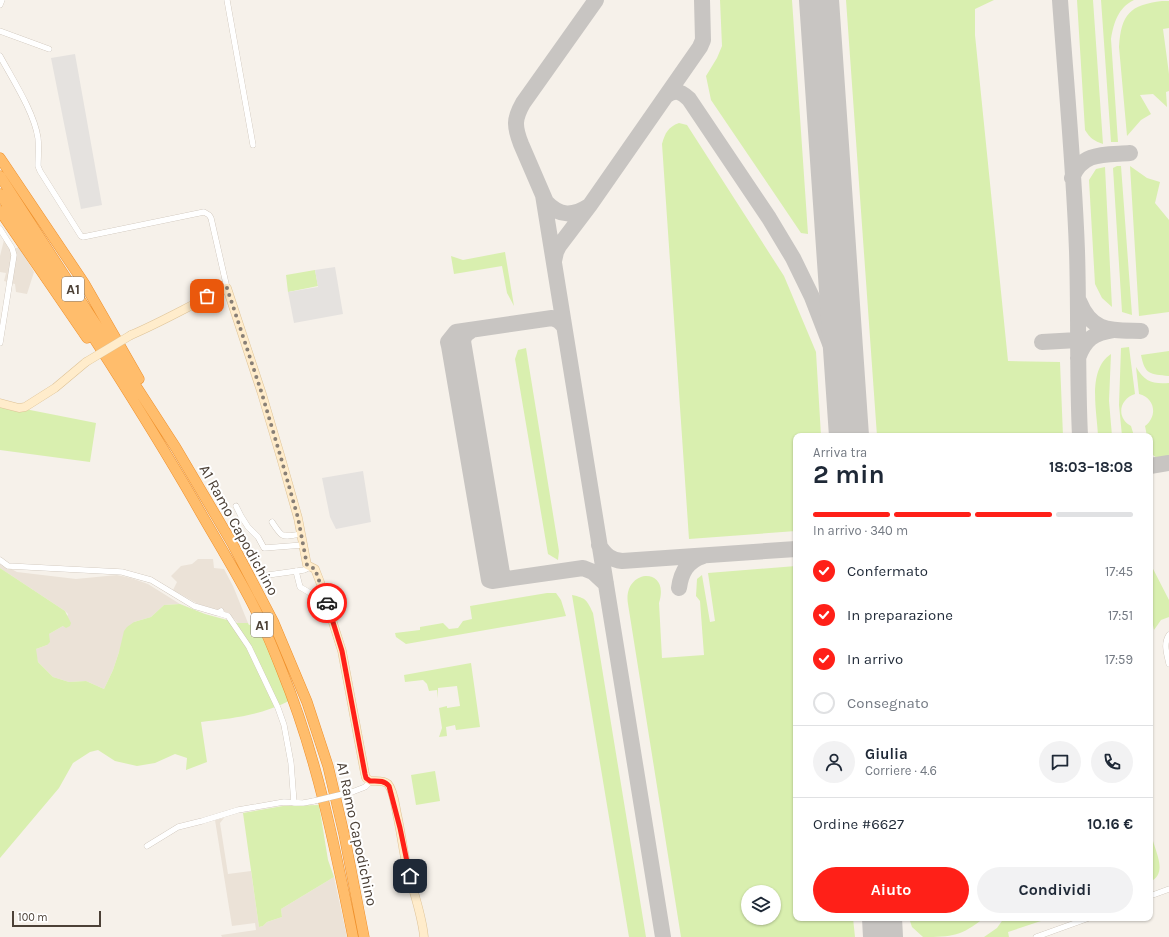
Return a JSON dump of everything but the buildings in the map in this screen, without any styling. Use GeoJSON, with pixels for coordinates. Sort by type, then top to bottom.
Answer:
{"type":"FeatureCollection","features":[{"type":"Feature","properties":{"kind":"highway"},"geometry":{"type":"LineString","coordinates":[[0,158],[96,303],[139,380],[147,402]]}},
{"type":"Feature","properties":{"kind":"highway","name":"A1 Ramo Capodichino"},"geometry":{"type":"LineString","coordinates":[[0,176],[147,402],[232,543],[273,621],[307,702],[328,766],[344,834],[365,937]]}},
{"type":"Feature","properties":{"kind":"highway","name":"A1 Ramo Capodichino"},"geometry":{"type":"LineString","coordinates":[[0,194],[119,377],[171,461],[249,597],[282,670],[304,732],[325,805],[353,937]]}},
{"type":"Feature","properties":{"kind":"highway"},"geometry":{"type":"LineString","coordinates":[[0,211],[75,322],[105,362],[119,377]]}},
{"type":"Feature","properties":{"kind":"street"},"geometry":{"type":"LineString","coordinates":[[0,5],[2,0]]}},
{"type":"Feature","properties":{"kind":"street"},"geometry":{"type":"LineString","coordinates":[[227,0],[253,145]]}},
{"type":"Feature","properties":{"kind":"street"},"geometry":{"type":"LineString","coordinates":[[0,31],[49,49]]}},
{"type":"Feature","properties":{"kind":"street"},"geometry":{"type":"LineString","coordinates":[[0,56],[17,86],[35,128],[38,146],[38,166],[83,237],[194,213],[207,213],[211,218],[227,288],[262,394],[298,518],[307,565],[315,569],[342,651],[366,778],[370,781],[386,782],[389,786],[424,937]]}},
{"type":"Feature","properties":{"kind":"street"},"geometry":{"type":"LineString","coordinates":[[0,228],[12,248],[14,256],[0,343]]}},
{"type":"Feature","properties":{"kind":"street"},"geometry":{"type":"LineString","coordinates":[[0,403],[19,408],[25,407],[55,388],[86,362],[131,335],[159,323],[207,296],[227,288]]}},
{"type":"Feature","properties":{"kind":"street"},"geometry":{"type":"LineString","coordinates":[[236,506],[248,527],[258,537],[264,548],[303,545]]}},
{"type":"Feature","properties":{"kind":"street"},"geometry":{"type":"LineString","coordinates":[[272,522],[279,534],[287,537],[301,534]]}},
{"type":"Feature","properties":{"kind":"street"},"geometry":{"type":"LineString","coordinates":[[0,560],[8,566],[122,572],[151,580],[194,606],[219,612],[228,616],[249,647],[278,708],[284,725],[294,803]]}},
{"type":"Feature","properties":{"kind":"street"},"geometry":{"type":"LineString","coordinates":[[268,575],[304,570],[310,567]]}},
{"type":"Feature","properties":{"kind":"street"},"geometry":{"type":"LineString","coordinates":[[296,571],[300,587],[312,594],[316,606]]}},
{"type":"Feature","properties":{"kind":"street"},"geometry":{"type":"LineString","coordinates":[[1169,635],[1165,642],[1169,664]]}},
{"type":"Feature","properties":{"kind":"street"},"geometry":{"type":"LineString","coordinates":[[147,846],[178,827],[238,810],[284,802],[294,803],[314,801],[352,792],[365,787],[370,781]]}},
{"type":"Feature","properties":{"kind":"street"},"geometry":{"type":"LineString","coordinates":[[1153,895],[1169,889]]}},
{"type":"Feature","properties":{"kind":"street"},"geometry":{"type":"LineString","coordinates":[[1036,937],[1081,921]]}},
{"type":"Feature","properties":{"kind":"shaded area"},"geometry":{"type":"Polygon","coordinates":[[[75,54],[102,205],[81,209],[51,58],[75,54]]]}},
{"type":"Feature","properties":{"kind":"shaded area"},"geometry":{"type":"Polygon","coordinates":[[[4,240],[11,250],[19,247],[34,272],[27,294],[16,292],[15,284],[4,281],[6,273],[0,272],[0,256],[4,240]]]}},
{"type":"Feature","properties":{"kind":"shaded area"},"geometry":{"type":"Polygon","coordinates":[[[335,267],[343,314],[294,323],[288,292],[318,287],[315,270],[335,267]]]}},
{"type":"Feature","properties":{"kind":"shaded area"},"geometry":{"type":"Polygon","coordinates":[[[363,471],[371,522],[336,529],[330,517],[322,478],[363,471]]]}},
{"type":"Feature","properties":{"kind":"shaded area"},"geometry":{"type":"Polygon","coordinates":[[[198,559],[213,559],[214,568],[224,569],[233,586],[248,623],[238,623],[228,613],[198,604],[173,590],[177,582],[171,576],[181,566],[192,564],[198,559]]]}},
{"type":"Feature","properties":{"kind":"shaded area"},"geometry":{"type":"Polygon","coordinates":[[[0,563],[17,572],[76,579],[117,575],[131,578],[148,584],[180,604],[164,605],[151,617],[134,622],[119,652],[113,670],[104,689],[86,681],[69,682],[53,677],[38,662],[36,654],[36,649],[47,645],[49,634],[63,626],[68,614],[0,568],[0,563]]]}},
{"type":"Feature","properties":{"kind":"shaded area"},"geometry":{"type":"Polygon","coordinates":[[[224,818],[220,823],[228,874],[251,871],[259,927],[263,926],[267,922],[282,917],[281,909],[334,877],[347,937],[222,937],[221,935],[256,930],[255,923],[232,926],[215,820],[224,818]]]}},
{"type":"Feature","properties":{"kind":"green space"},"geometry":{"type":"Polygon","coordinates":[[[720,0],[792,0],[808,234],[801,233],[711,100],[706,76],[717,58],[722,46],[720,0]]]}},
{"type":"Feature","properties":{"kind":"green space"},"geometry":{"type":"Polygon","coordinates":[[[846,0],[994,0],[975,9],[975,35],[1008,361],[1060,362],[1063,433],[877,433],[846,0]]]}},
{"type":"Feature","properties":{"kind":"green space"},"geometry":{"type":"Polygon","coordinates":[[[1077,0],[1093,0],[1103,144],[1092,139],[1085,130],[1077,0]]]}},
{"type":"Feature","properties":{"kind":"green space"},"geometry":{"type":"Polygon","coordinates":[[[1101,0],[1134,0],[1120,11],[1111,39],[1118,142],[1111,142],[1101,0]]]}},
{"type":"Feature","properties":{"kind":"green space"},"geometry":{"type":"Polygon","coordinates":[[[1169,1],[1169,28],[1163,29],[1169,74],[1169,91],[1166,92],[1167,107],[1153,94],[1140,95],[1151,114],[1141,120],[1127,136],[1119,47],[1122,26],[1129,13],[1135,9],[1142,5],[1169,1]]]}},
{"type":"Feature","properties":{"kind":"green space"},"geometry":{"type":"Polygon","coordinates":[[[679,123],[687,125],[784,276],[816,352],[821,433],[793,433],[793,531],[689,539],[662,144],[664,137],[672,126],[679,123]]]}},
{"type":"Feature","properties":{"kind":"green space"},"geometry":{"type":"Polygon","coordinates":[[[1121,166],[1132,315],[1122,312],[1113,168],[1121,166]]]}},
{"type":"Feature","properties":{"kind":"green space"},"geometry":{"type":"Polygon","coordinates":[[[1130,166],[1147,178],[1160,182],[1155,203],[1169,220],[1169,312],[1139,316],[1130,166]]]}},
{"type":"Feature","properties":{"kind":"green space"},"geometry":{"type":"Polygon","coordinates":[[[1105,167],[1112,307],[1102,298],[1095,284],[1089,180],[1096,169],[1105,167]]]}},
{"type":"Feature","properties":{"kind":"green space"},"geometry":{"type":"Polygon","coordinates":[[[505,252],[514,306],[507,293],[502,266],[454,274],[451,256],[463,260],[505,252]]]}},
{"type":"Feature","properties":{"kind":"green space"},"geometry":{"type":"Polygon","coordinates":[[[315,270],[318,286],[288,292],[286,275],[315,270]]]}},
{"type":"Feature","properties":{"kind":"green space"},"geometry":{"type":"Polygon","coordinates":[[[1129,347],[1135,394],[1130,396],[1123,404],[1121,414],[1126,423],[1131,426],[1133,433],[1122,433],[1119,405],[1121,348],[1129,347]]]}},
{"type":"Feature","properties":{"kind":"green space"},"geometry":{"type":"Polygon","coordinates":[[[526,348],[559,551],[558,560],[548,554],[515,359],[518,350],[526,348]]]}},
{"type":"Feature","properties":{"kind":"green space"},"geometry":{"type":"Polygon","coordinates":[[[1169,351],[1169,376],[1153,374],[1144,366],[1141,355],[1169,351]]]}},
{"type":"Feature","properties":{"kind":"green space"},"geometry":{"type":"Polygon","coordinates":[[[1111,354],[1109,401],[1112,433],[1098,433],[1095,403],[1096,380],[1104,361],[1111,354]]]}},
{"type":"Feature","properties":{"kind":"green space"},"geometry":{"type":"Polygon","coordinates":[[[1136,367],[1146,379],[1150,381],[1169,383],[1169,456],[1157,458],[1153,455],[1153,433],[1146,433],[1145,426],[1152,417],[1153,408],[1149,399],[1139,394],[1136,367]]]}},
{"type":"Feature","properties":{"kind":"green space"},"geometry":{"type":"Polygon","coordinates":[[[0,407],[25,409],[96,423],[90,462],[0,450],[0,407]]]}},
{"type":"Feature","properties":{"kind":"green space"},"geometry":{"type":"Polygon","coordinates":[[[793,566],[793,921],[853,921],[855,937],[681,937],[628,604],[628,592],[632,584],[638,578],[646,576],[653,577],[658,582],[661,591],[659,603],[662,658],[704,655],[700,601],[696,596],[697,579],[702,575],[710,622],[715,621],[708,573],[793,566]]]}},
{"type":"Feature","properties":{"kind":"green space"},"geometry":{"type":"Polygon","coordinates":[[[0,568],[65,611],[71,623],[70,626],[66,628],[63,626],[49,634],[50,642],[47,645],[36,649],[38,662],[53,677],[69,682],[86,681],[104,689],[113,670],[124,631],[127,627],[134,622],[151,617],[164,605],[180,604],[205,614],[238,623],[248,623],[249,625],[253,624],[262,633],[289,701],[256,713],[235,718],[201,722],[207,762],[186,770],[187,758],[175,754],[155,763],[137,766],[115,761],[98,750],[90,752],[73,763],[59,788],[0,858],[0,568]]]}},
{"type":"Feature","properties":{"kind":"green space"},"geometry":{"type":"Polygon","coordinates":[[[1153,569],[1169,600],[1169,617],[1161,620],[1154,630],[1153,569]]]}},
{"type":"Feature","properties":{"kind":"green space"},"geometry":{"type":"Polygon","coordinates":[[[547,593],[556,593],[561,600],[566,616],[406,644],[396,637],[395,633],[420,630],[420,627],[443,623],[449,629],[458,628],[463,621],[472,619],[470,606],[547,593]]]}},
{"type":"Feature","properties":{"kind":"green space"},"geometry":{"type":"Polygon","coordinates":[[[572,595],[586,600],[593,613],[646,937],[629,937],[572,595]]]}},
{"type":"Feature","properties":{"kind":"green space"},"geometry":{"type":"Polygon","coordinates":[[[471,663],[480,727],[456,730],[455,725],[446,727],[447,736],[439,737],[442,728],[439,708],[447,706],[447,708],[460,706],[457,686],[438,688],[438,698],[437,690],[429,691],[427,684],[423,680],[405,682],[404,675],[471,663]]]}},
{"type":"Feature","properties":{"kind":"green space"},"geometry":{"type":"Polygon","coordinates":[[[435,771],[440,801],[416,805],[411,775],[435,771]]]}},
{"type":"Feature","properties":{"kind":"green space"},"geometry":{"type":"Polygon","coordinates":[[[319,805],[328,860],[334,877],[281,909],[282,917],[267,922],[263,926],[259,927],[243,813],[283,806],[319,805]]]}},
{"type":"Feature","properties":{"kind":"green space"},"geometry":{"type":"Polygon","coordinates":[[[1153,841],[1159,864],[1158,874],[1153,880],[1153,841]]]}},
{"type":"Feature","properties":{"kind":"green space"},"geometry":{"type":"Polygon","coordinates":[[[910,921],[980,921],[963,932],[942,937],[923,937],[912,927],[910,921]]]}},
{"type":"Feature","properties":{"kind":"green space"},"geometry":{"type":"Polygon","coordinates":[[[1002,921],[1041,921],[1008,932],[1009,937],[984,937],[997,928],[1002,921]]]}},
{"type":"Feature","properties":{"kind":"taxiway"},"geometry":{"type":"LineString","coordinates":[[589,206],[578,212],[567,213],[556,210],[546,202],[521,144],[516,123],[523,103],[596,0]]}},
{"type":"Feature","properties":{"kind":"taxiway"},"geometry":{"type":"LineString","coordinates":[[554,261],[559,246],[590,205],[700,47],[703,40],[702,0]]}},
{"type":"Feature","properties":{"kind":"taxiway"},"geometry":{"type":"LineString","coordinates":[[1060,0],[1076,220],[1080,433]]}},
{"type":"Feature","properties":{"kind":"taxiway"},"geometry":{"type":"LineString","coordinates":[[667,95],[673,92],[679,92],[689,99],[769,218],[793,258],[812,297],[846,385]]}},
{"type":"Feature","properties":{"kind":"taxiway"},"geometry":{"type":"LineString","coordinates":[[1072,178],[1076,169],[1088,159],[1096,156],[1130,153]]}},
{"type":"Feature","properties":{"kind":"taxiway"},"geometry":{"type":"LineString","coordinates":[[543,195],[663,937]]}},
{"type":"Feature","properties":{"kind":"taxiway"},"geometry":{"type":"LineString","coordinates":[[1079,301],[1090,319],[1104,328],[1112,330],[1141,331]]}},
{"type":"Feature","properties":{"kind":"taxiway"},"geometry":{"type":"LineString","coordinates":[[564,326],[559,321],[552,318],[456,332],[448,342],[489,580],[492,581],[583,568],[593,572],[606,584]]}},
{"type":"Feature","properties":{"kind":"taxiway"},"geometry":{"type":"LineString","coordinates":[[472,330],[465,335],[463,341],[502,573],[505,579]]}},
{"type":"Feature","properties":{"kind":"taxiway"},"geometry":{"type":"LineString","coordinates":[[1078,358],[1084,346],[1091,338],[1100,333],[1113,330]]}},
{"type":"Feature","properties":{"kind":"taxiway"},"geometry":{"type":"LineString","coordinates":[[1042,342],[1078,340]]}},
{"type":"Feature","properties":{"kind":"taxiway"},"geometry":{"type":"LineString","coordinates":[[1153,466],[1169,463]]}},
{"type":"Feature","properties":{"kind":"taxiway"},"geometry":{"type":"LineString","coordinates":[[599,545],[609,556],[622,561],[793,549]]}},
{"type":"Feature","properties":{"kind":"taxiway"},"geometry":{"type":"LineString","coordinates":[[679,588],[681,577],[686,568],[697,558],[703,556]]}},
{"type":"Feature","properties":{"kind":"runway"},"geometry":{"type":"LineString","coordinates":[[819,0],[849,433]]}},
{"type":"Feature","properties":{"kind":"runway"},"geometry":{"type":"LineString","coordinates":[[882,921],[883,937]]}},
{"type":"Feature","properties":{"kind":"way so far"},"geometry":{"type":"LineString","coordinates":[[207,296],[227,288],[262,394],[281,458],[301,530],[307,565],[315,569],[327,603]]}},
{"type":"Feature","properties":{"kind":"route"},"geometry":{"type":"LineString","coordinates":[[327,603],[342,651],[366,778],[370,781],[386,782],[389,786],[410,876]]}}]}
